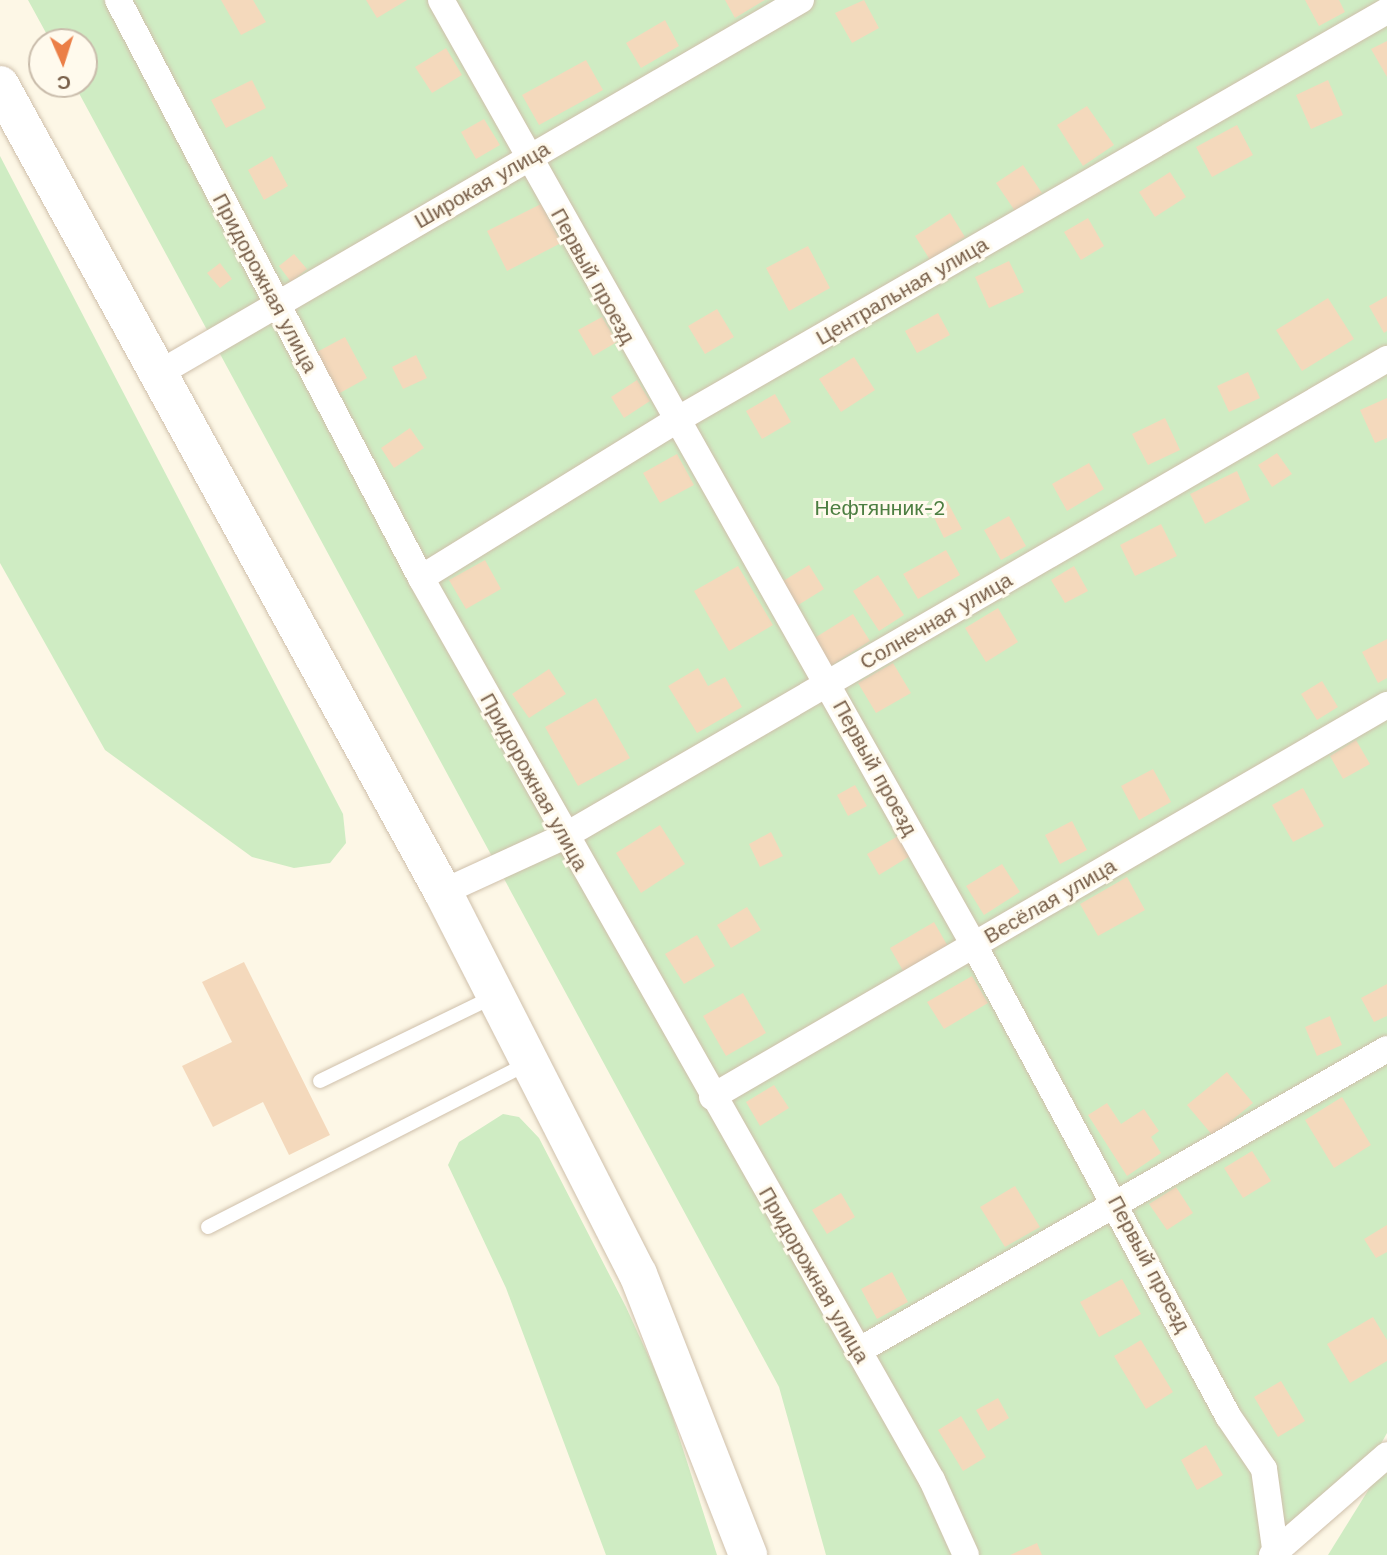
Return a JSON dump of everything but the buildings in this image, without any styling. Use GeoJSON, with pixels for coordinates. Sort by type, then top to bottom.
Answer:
{"type":"FeatureCollection","features":[{"type":"Feature","properties":{"kind":"street","name":"Придорожная улица"},"geometry":{"type":"LineString","coordinates":[[118,0],[421,578],[563,837],[858,1351],[966,1555]]}},
{"type":"Feature","properties":{"kind":"street","name":"Первый проезд"},"geometry":{"type":"LineString","coordinates":[[441,0],[527,159],[974,945],[1117,1203],[1228,1416],[1264,1469],[1273,1552]]}},
{"type":"Feature","properties":{"kind":"street","name":"Широкая улица"},"geometry":{"type":"LineString","coordinates":[[163,371],[802,0]]}},
{"type":"Feature","properties":{"kind":"street","name":"Центральная улица"},"geometry":{"type":"LineString","coordinates":[[421,578],[675,421],[1387,11]]}},
{"type":"Feature","properties":{"kind":"street"},"geometry":{"type":"LineString","coordinates":[[0,85],[163,371],[443,892],[638,1274],[748,1555]]}},
{"type":"Feature","properties":{"kind":"street","name":"Солнечная улица"},"geometry":{"type":"LineString","coordinates":[[443,892],[563,837],[1387,359]]}},
{"type":"Feature","properties":{"kind":"street","name":"Весёлая улица"},"geometry":{"type":"LineString","coordinates":[[712,1097],[1387,705]]}},
{"type":"Feature","properties":{"kind":"street"},"geometry":{"type":"LineString","coordinates":[[858,1351],[1387,1049]]}},
{"type":"Feature","properties":{"kind":"street"},"geometry":{"type":"LineString","coordinates":[[1273,1552],[1346,1497],[1387,1455]]}},
{"type":"Feature","properties":{"kind":"lane"},"geometry":{"type":"LineString","coordinates":[[320,1081],[496,996]]}},
{"type":"Feature","properties":{"kind":"lane"},"geometry":{"type":"LineString","coordinates":[[208,1227],[530,1062]]}},
{"type":"Feature","properties":{"kind":"green space","name":"Нефтянник-2"},"geometry":{"type":"Polygon","coordinates":[[[28,0],[1387,0],[1387,1433],[1350,1499],[1262,1555],[826,1555],[779,1387],[82,98],[98,98],[98,28],[43,28],[28,0]]]}},
{"type":"Feature","properties":{"kind":"green space"},"geometry":{"type":"Polygon","coordinates":[[[0,156],[343,814],[346,843],[330,863],[294,868],[252,857],[105,750],[0,563],[0,156]]]}},
{"type":"Feature","properties":{"kind":"green space"},"geometry":{"type":"Polygon","coordinates":[[[503,1114],[519,1117],[539,1138],[626,1307],[664,1390],[717,1555],[606,1555],[506,1288],[448,1165],[459,1142],[503,1114]]]}},
{"type":"Feature","properties":{"kind":"green space"},"geometry":{"type":"Polygon","coordinates":[[[1387,1460],[1387,1555],[1328,1555],[1387,1460]]]}}]}
